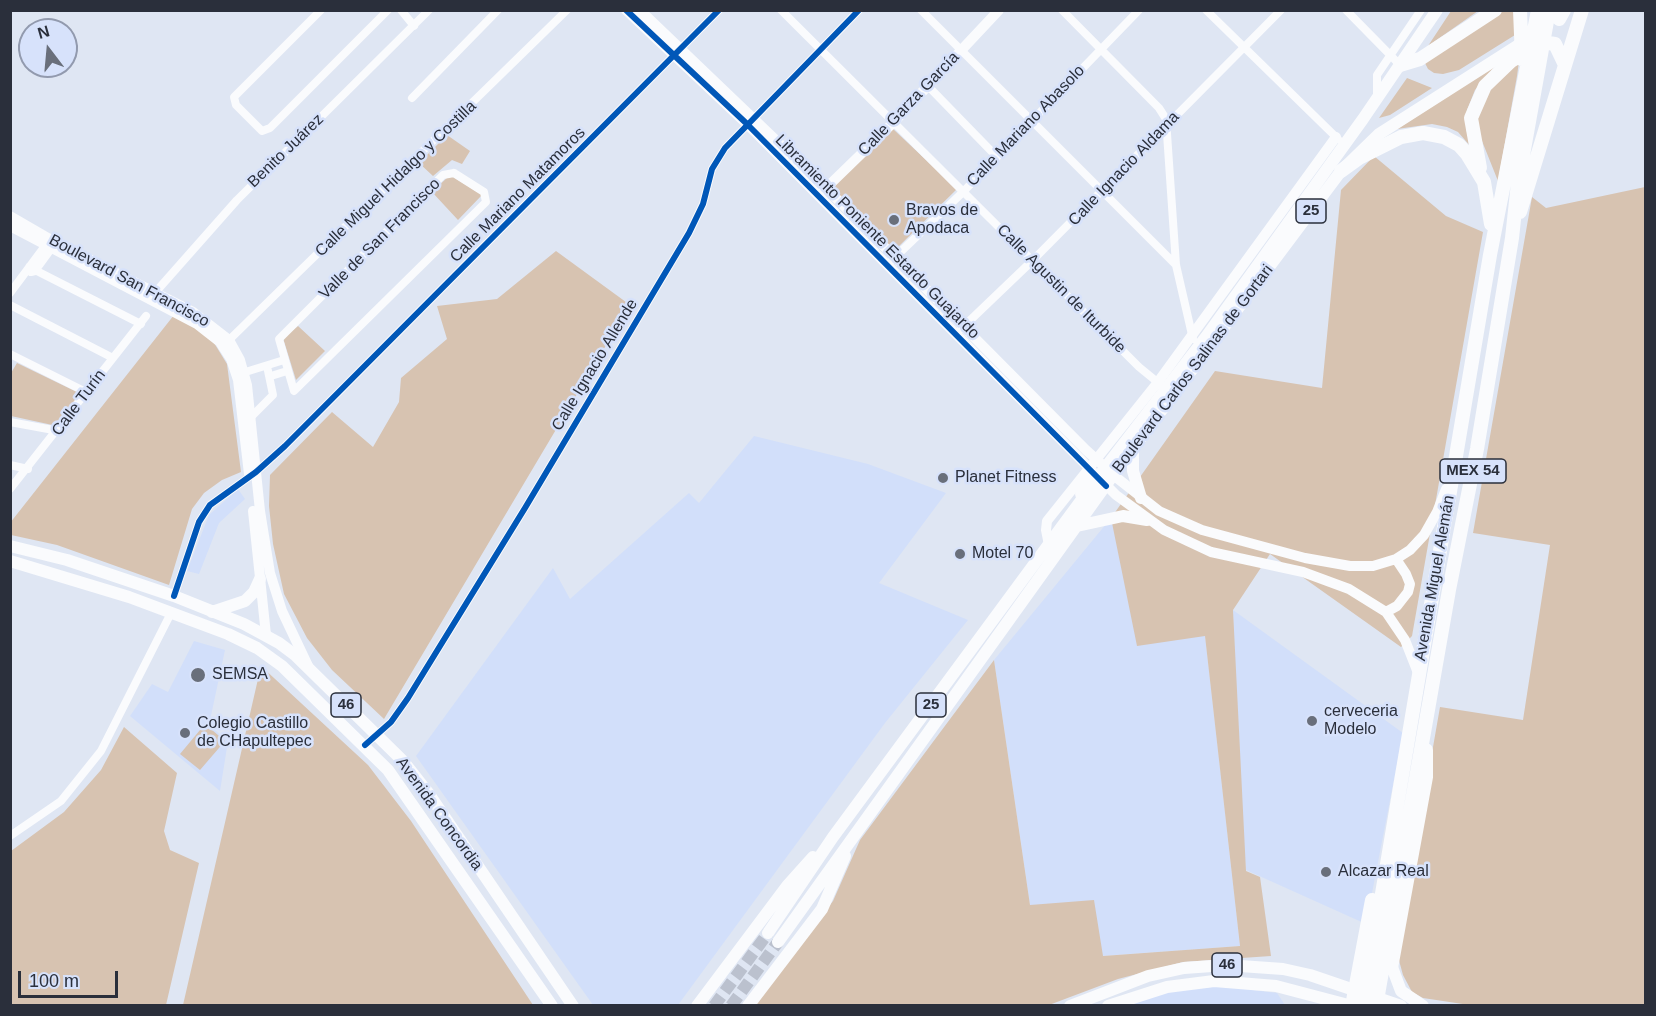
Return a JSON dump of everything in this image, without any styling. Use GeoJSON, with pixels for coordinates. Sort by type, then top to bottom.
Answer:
{"type":"FeatureCollection","features":[{"type":"Feature","properties":{"kind":"highway"},"geometry":{"type":"LineString","coordinates":[[1400,65],[1420,59],[1495,10]]}},
{"type":"Feature","properties":{"kind":"highway"},"geometry":{"type":"LineString","coordinates":[[1520,10],[1523,81]]}},
{"type":"Feature","properties":{"kind":"highway","name":"Avenida Miguel Alemán"},"geometry":{"type":"LineString","coordinates":[[1363,1005],[1412,757],[1422,739],[1477,448],[1512,238],[1511,183],[1523,81],[1538,10]]}},
{"type":"Feature","properties":{"kind":"highway"},"geometry":{"type":"LineString","coordinates":[[1512,238],[1582,10]]}},
{"type":"Feature","properties":{"kind":"highway","name":"Avenida Miguel Alemán"},"geometry":{"type":"LineString","coordinates":[[1382,1004],[1412,757],[1407,737],[1490,255],[1561,13]]}},
{"type":"Feature","properties":{"kind":"highway"},"geometry":{"type":"LineString","coordinates":[[1490,255],[1491,212],[1471,127],[1473,111],[1485,86],[1510,61],[1542,42],[1555,44],[1565,65]]}},
{"type":"Feature","properties":{"kind":"highway"},"geometry":{"type":"LineString","coordinates":[[1341,171],[1391,141],[1423,133],[1444,137],[1459,145],[1484,182]]}},
{"type":"Feature","properties":{"kind":"highway"},"geometry":{"type":"LineString","coordinates":[[1352,1005],[1396,762],[1407,737]]}},
{"type":"Feature","properties":{"kind":"highway"},"geometry":{"type":"LineString","coordinates":[[1382,1004],[1392,967],[1426,777],[1427,753],[1422,739]]}},
{"type":"Feature","properties":{"kind":"highway"},"geometry":{"type":"LineString","coordinates":[[1364,944],[1369,958],[1377,962],[1384,961],[1395,950]]}},
{"type":"Feature","properties":{"kind":"main road","name":"Boulevard Carlos Salinas de Gortari"},"geometry":{"type":"LineString","coordinates":[[778,942],[1077,526],[1101,473],[1161,385],[1196,341],[1340,140],[1377,97],[1437,10]]}},
{"type":"Feature","properties":{"kind":"main road","name":"Boulevard Carlos Salinas de Gortari"},"geometry":{"type":"LineString","coordinates":[[1101,473],[1132,451],[1341,171],[1379,134],[1561,13]]}},
{"type":"Feature","properties":{"kind":"main road"},"geometry":{"type":"LineString","coordinates":[[1132,451],[1133,471],[1141,498]]}},
{"type":"Feature","properties":{"kind":"main road","name":"25"},"geometry":{"type":"LineString","coordinates":[[768,933],[833,837],[1072,514],[1084,488],[1101,473]]}},
{"type":"Feature","properties":{"kind":"main road"},"geometry":{"type":"LineString","coordinates":[[1077,526],[1123,516],[1147,520]]}},
{"type":"Feature","properties":{"kind":"main road","name":"Avenida Concordia"},"geometry":{"type":"LineString","coordinates":[[10,546],[67,560],[212,612],[266,635],[310,669],[378,734],[429,794],[573,1005]]}},
{"type":"Feature","properties":{"kind":"main road","name":"Avenida Concordia"},"geometry":{"type":"LineString","coordinates":[[10,561],[92,585],[171,613],[257,648],[282,666],[365,745],[409,797],[552,1005]]}},
{"type":"Feature","properties":{"kind":"main road"},"geometry":{"type":"LineString","coordinates":[[212,612],[245,601],[254,591],[260,579]]}},
{"type":"Feature","properties":{"kind":"main road"},"geometry":{"type":"LineString","coordinates":[[92,585],[110,586],[161,606],[168,605],[174,597]]}},
{"type":"Feature","properties":{"kind":"main road"},"geometry":{"type":"LineString","coordinates":[[266,635],[282,666]]}},
{"type":"Feature","properties":{"kind":"main road"},"geometry":{"type":"LineString","coordinates":[[697,1005],[791,880],[833,837]]}},
{"type":"Feature","properties":{"kind":"main road"},"geometry":{"type":"LineString","coordinates":[[748,1005],[822,909],[841,869],[847,847]]}},
{"type":"Feature","properties":{"kind":"main road","name":"46"},"geometry":{"type":"LineString","coordinates":[[1070,1005],[1148,976],[1184,968],[1226,965],[1283,969],[1333,981],[1382,1004]]}},
{"type":"Feature","properties":{"kind":"main road"},"geometry":{"type":"LineString","coordinates":[[1392,967],[1401,992],[1423,1005]]}},
{"type":"Feature","properties":{"kind":"main road","name":"46"},"geometry":{"type":"LineString","coordinates":[[1108,1005],[1167,987],[1214,981],[1276,986],[1352,1005]]}},
{"type":"Feature","properties":{"kind":"main road"},"geometry":{"type":"LineString","coordinates":[[1382,1004],[1401,1005]]}},
{"type":"Feature","properties":{"kind":"street"},"geometry":{"type":"LineString","coordinates":[[321,10],[234,97],[236,105],[259,129],[266,131],[270,128],[388,10]]}},
{"type":"Feature","properties":{"kind":"street"},"geometry":{"type":"LineString","coordinates":[[401,10],[414,26]]}},
{"type":"Feature","properties":{"kind":"street","name":"Benito Juárez"},"geometry":{"type":"LineString","coordinates":[[153,295],[228,209],[429,10]]}},
{"type":"Feature","properties":{"kind":"street"},"geometry":{"type":"LineString","coordinates":[[412,98],[498,10]]}},
{"type":"Feature","properties":{"kind":"street","name":"Calle Miguel Hidalgo y Costilla"},"geometry":{"type":"LineString","coordinates":[[226,343],[567,10]]}},
{"type":"Feature","properties":{"kind":"street","name":"Libramiento Poniente Estardo Guajardo"},"geometry":{"type":"LineString","coordinates":[[626,10],[678,53],[965,326],[1081,444],[1101,473]]}},
{"type":"Feature","properties":{"kind":"street","name":"Libramiento Poniente Estardo Guajardo"},"geometry":{"type":"LineString","coordinates":[[640,10],[678,53]]}},
{"type":"Feature","properties":{"kind":"street","name":"Calle Mariano Matamoros"},"geometry":{"type":"LineString","coordinates":[[174,597],[204,513],[216,499],[253,475],[719,10]]}},
{"type":"Feature","properties":{"kind":"street","name":"Calle Agustin de Iturbide"},"geometry":{"type":"LineString","coordinates":[[781,10],[1138,367],[1161,385]]}},
{"type":"Feature","properties":{"kind":"street","name":"Calle Ignacio Allende"},"geometry":{"type":"LineString","coordinates":[[365,745],[378,734],[408,698],[525,508],[689,233],[703,204],[716,160],[749,120],[859,10]]}},
{"type":"Feature","properties":{"kind":"street"},"geometry":{"type":"LineString","coordinates":[[921,10],[1176,265]]}},
{"type":"Feature","properties":{"kind":"street","name":"Calle Garza García"},"geometry":{"type":"LineString","coordinates":[[822,192],[893,123],[999,10]]}},
{"type":"Feature","properties":{"kind":"street"},"geometry":{"type":"LineString","coordinates":[[1062,10],[1159,108],[1167,124],[1176,265],[1196,341]]}},
{"type":"Feature","properties":{"kind":"street"},"geometry":{"type":"LineString","coordinates":[[1206,10],[1340,140]]}},
{"type":"Feature","properties":{"kind":"street","name":"Calle Ignacio Aldama"},"geometry":{"type":"LineString","coordinates":[[954,334],[1032,261],[1281,10]]}},
{"type":"Feature","properties":{"kind":"street"},"geometry":{"type":"LineString","coordinates":[[1346,10],[1400,65]]}},
{"type":"Feature","properties":{"kind":"street"},"geometry":{"type":"LineString","coordinates":[[1377,97],[1377,75],[1389,54],[1421,10]]}},
{"type":"Feature","properties":{"kind":"street","name":"Calle Mariano Abasolo"},"geometry":{"type":"LineString","coordinates":[[886,266],[963,192],[1136,12]]}},
{"type":"Feature","properties":{"kind":"street"},"geometry":{"type":"LineString","coordinates":[[927,85],[996,156]]}},
{"type":"Feature","properties":{"kind":"street","name":"Valle de San Francisco"},"geometry":{"type":"LineString","coordinates":[[454,173],[484,192],[486,200],[484,205],[296,392],[287,371],[279,339],[443,175],[454,173]]}},
{"type":"Feature","properties":{"kind":"street","name":"Libramiento Poniente Estardo Guajardo"},"geometry":{"type":"LineString","coordinates":[[822,192],[886,266],[954,334],[1101,473]]}},
{"type":"Feature","properties":{"kind":"street","name":"Boulevard San Francisco"},"geometry":{"type":"LineString","coordinates":[[10,216],[51,244]]}},
{"type":"Feature","properties":{"kind":"street","name":"Boulevard San Francisco"},"geometry":{"type":"LineString","coordinates":[[10,226],[207,321],[226,343],[241,374],[248,420],[266,635]]}},
{"type":"Feature","properties":{"kind":"street"},"geometry":{"type":"LineString","coordinates":[[10,293],[51,244]]}},
{"type":"Feature","properties":{"kind":"street"},"geometry":{"type":"LineString","coordinates":[[30,270],[141,324]]}},
{"type":"Feature","properties":{"kind":"street"},"geometry":{"type":"LineString","coordinates":[[10,305],[113,358]]}},
{"type":"Feature","properties":{"kind":"street","name":"Calle Turín"},"geometry":{"type":"LineString","coordinates":[[10,489],[59,431],[146,316]]}},
{"type":"Feature","properties":{"kind":"street"},"geometry":{"type":"LineString","coordinates":[[12,358],[88,393]]}},
{"type":"Feature","properties":{"kind":"street"},"geometry":{"type":"LineString","coordinates":[[241,374],[284,360]]}},
{"type":"Feature","properties":{"kind":"street"},"geometry":{"type":"LineString","coordinates":[[248,420],[272,397],[271,376],[267,366]]}},
{"type":"Feature","properties":{"kind":"street"},"geometry":{"type":"LineString","coordinates":[[271,376],[287,371]]}},
{"type":"Feature","properties":{"kind":"street"},"geometry":{"type":"LineString","coordinates":[[1081,444],[1088,447],[1102,446],[1114,438],[1161,385]]}},
{"type":"Feature","properties":{"kind":"street"},"geometry":{"type":"LineString","coordinates":[[10,422],[59,431]]}},
{"type":"Feature","properties":{"kind":"street"},"geometry":{"type":"LineString","coordinates":[[1049,545],[1047,520],[1101,473],[1114,438]]}},
{"type":"Feature","properties":{"kind":"street"},"geometry":{"type":"LineString","coordinates":[[1101,473],[1159,511],[1202,530],[1305,558],[1350,566],[1373,566],[1396,559],[1424,535],[1437,512],[1457,454]]}},
{"type":"Feature","properties":{"kind":"street"},"geometry":{"type":"LineString","coordinates":[[10,465],[28,469]]}},
{"type":"Feature","properties":{"kind":"street"},"geometry":{"type":"LineString","coordinates":[[1101,473],[1147,520],[1184,541],[1211,552],[1330,580],[1386,612],[1405,640],[1418,673]]}},
{"type":"Feature","properties":{"kind":"street","name":"Boulevard San Francisco"},"geometry":{"type":"LineString","coordinates":[[253,475],[276,592],[310,669]]}},
{"type":"Feature","properties":{"kind":"street"},"geometry":{"type":"LineString","coordinates":[[1386,612],[1397,606],[1408,592],[1410,584],[1396,559]]}},
{"type":"Feature","properties":{"kind":"street"},"geometry":{"type":"LineString","coordinates":[[10,836],[61,801],[101,751],[171,613]]}},
{"type":"Feature","properties":{"kind":"shaded area"},"geometry":{"type":"Polygon","coordinates":[[[1451,11],[1478,11],[1428,46],[1451,11]]]}},
{"type":"Feature","properties":{"kind":"shaded area"},"geometry":{"type":"Polygon","coordinates":[[[1503,11],[1515,11],[1515,35],[1459,70],[1443,74],[1434,73],[1428,69],[1425,63],[1503,11]]]}},
{"type":"Feature","properties":{"kind":"shaded area"},"geometry":{"type":"Polygon","coordinates":[[[1519,61],[1498,181],[1478,131],[1478,118],[1487,93],[1519,61]]]}},
{"type":"Feature","properties":{"kind":"shaded area"},"geometry":{"type":"Polygon","coordinates":[[[1495,66],[1475,90],[1467,110],[1466,129],[1471,147],[1458,132],[1447,127],[1432,124],[1397,129],[1495,66]]]}},
{"type":"Feature","properties":{"kind":"shaded area"},"geometry":{"type":"Polygon","coordinates":[[[1407,78],[1432,88],[1390,115],[1379,118],[1407,78]]]}},
{"type":"Feature","properties":{"kind":"shaded area","name":"Bravos de Apodaca"},"geometry":{"type":"Polygon","coordinates":[[[892,128],[957,189],[893,252],[831,189],[892,128]]]}},
{"type":"Feature","properties":{"kind":"shaded area"},"geometry":{"type":"Polygon","coordinates":[[[447,135],[470,151],[462,164],[452,160],[433,176],[419,163],[447,135]]]}},
{"type":"Feature","properties":{"kind":"shaded area"},"geometry":{"type":"Polygon","coordinates":[[[1374,156],[1446,216],[1483,232],[1412,636],[1401,647],[1270,554],[1233,610],[1246,871],[1260,877],[1271,956],[1183,962],[1118,979],[1049,1005],[754,1006],[833,901],[860,840],[994,660],[1030,905],[1094,900],[1103,956],[1240,946],[1205,636],[1137,646],[1111,518],[1215,371],[1322,388],[1341,190],[1374,156]]]}},
{"type":"Feature","properties":{"kind":"shaded area"},"geometry":{"type":"Polygon","coordinates":[[[450,175],[482,195],[458,220],[432,192],[450,175]]]}},
{"type":"Feature","properties":{"kind":"shaded area"},"geometry":{"type":"Polygon","coordinates":[[[1645,187],[1645,1005],[1476,1006],[1423,998],[1412,992],[1403,975],[1397,953],[1440,707],[1523,720],[1550,545],[1473,533],[1532,197],[1546,208],[1645,187]]]}},
{"type":"Feature","properties":{"kind":"shaded area"},"geometry":{"type":"Polygon","coordinates":[[[556,251],[630,305],[384,719],[332,670],[307,638],[284,594],[273,544],[269,506],[270,475],[332,412],[373,447],[399,402],[401,378],[447,339],[437,306],[497,299],[556,251]]]}},
{"type":"Feature","properties":{"kind":"shaded area"},"geometry":{"type":"Polygon","coordinates":[[[174,315],[211,338],[227,364],[241,472],[222,480],[204,493],[192,509],[169,585],[57,545],[11,535],[10,523],[174,315]]]}},
{"type":"Feature","properties":{"kind":"shaded area"},"geometry":{"type":"Polygon","coordinates":[[[298,326],[325,351],[296,380],[283,338],[298,326]]]}},
{"type":"Feature","properties":{"kind":"shaded area"},"geometry":{"type":"Polygon","coordinates":[[[17,363],[81,394],[57,426],[11,416],[11,373],[17,363]]]}},
{"type":"Feature","properties":{"kind":"shaded area"},"geometry":{"type":"Polygon","coordinates":[[[754,436],[868,464],[946,493],[879,583],[968,620],[885,723],[678,1005],[593,1005],[416,756],[553,568],[570,599],[689,493],[699,503],[754,436]]]}},
{"type":"Feature","properties":{"kind":"shaded area"},"geometry":{"type":"Polygon","coordinates":[[[238,489],[245,499],[219,523],[199,574],[187,571],[209,515],[238,489]]]}},
{"type":"Feature","properties":{"kind":"shaded area"},"geometry":{"type":"Polygon","coordinates":[[[1111,518],[1205,635],[1240,946],[1102,956],[1030,905],[994,660],[1111,518]]]}},
{"type":"Feature","properties":{"kind":"shaded area"},"geometry":{"type":"Polygon","coordinates":[[[1233,610],[1403,733],[1366,924],[1246,870],[1237,780],[1233,610]]]}},
{"type":"Feature","properties":{"kind":"shaded area","name":"Colegio Castillo de CHapultepec"},"geometry":{"type":"Polygon","coordinates":[[[194,641],[225,650],[209,725],[228,741],[220,791],[130,716],[152,684],[168,692],[194,641]]]}},
{"type":"Feature","properties":{"kind":"shaded area"},"geometry":{"type":"Polygon","coordinates":[[[261,666],[368,765],[411,821],[533,1005],[183,1005],[261,666]]]}},
{"type":"Feature","properties":{"kind":"shaded area"},"geometry":{"type":"Polygon","coordinates":[[[205,724],[225,741],[200,770],[180,754],[205,724]]]}},
{"type":"Feature","properties":{"kind":"shaded area"},"geometry":{"type":"Polygon","coordinates":[[[124,727],[177,773],[164,831],[170,850],[199,863],[166,1005],[11,1005],[11,851],[64,812],[101,770],[124,727]]]}},
{"type":"Feature","properties":{"kind":"shaded area"},"geometry":{"type":"Polygon","coordinates":[[[1220,986],[1277,993],[1285,1005],[1122,1006],[1152,994],[1220,986]]]}},
{"type":"Feature","properties":{"kind":"tunnel"},"geometry":{"type":"LineString","coordinates":[[714,1006],[768,933]]}},
{"type":"Feature","properties":{"kind":"tunnel"},"geometry":{"type":"LineString","coordinates":[[731,1006],[778,942]]}},
{"type":"Feature","properties":{"kind":"cycle path"},"geometry":{"type":"LineString","coordinates":[[626,10],[746,123],[1106,486]]}},
{"type":"Feature","properties":{"kind":"cycle path"},"geometry":{"type":"LineString","coordinates":[[174,596],[199,522],[210,505],[256,472],[285,446],[719,10]]}},
{"type":"Feature","properties":{"kind":"cycle path"},"geometry":{"type":"LineString","coordinates":[[365,745],[391,722],[408,698],[525,508],[689,233],[703,204],[712,169],[725,148],[859,10]]}},
{"type":"Feature","properties":{"kind":"place","name":"Bravos de Apodaca"},"geometry":{"type":"Point","coordinates":[894,220]}},
{"type":"Feature","properties":{"kind":"place","name":"Planet Fitness"},"geometry":{"type":"Point","coordinates":[943,478]}},
{"type":"Feature","properties":{"kind":"place","name":"Motel 70"},"geometry":{"type":"Point","coordinates":[960,554]}},
{"type":"Feature","properties":{"kind":"place","name":"SEMSA"},"geometry":{"type":"Point","coordinates":[198,675]}},
{"type":"Feature","properties":{"kind":"place","name":"cerveceria Modelo"},"geometry":{"type":"Point","coordinates":[1312,721]}},
{"type":"Feature","properties":{"kind":"place","name":"Colegio Castillo de CHapultepec"},"geometry":{"type":"Point","coordinates":[185,733]}},
{"type":"Feature","properties":{"kind":"place","name":"Alcazar Real"},"geometry":{"type":"Point","coordinates":[1326,872]}}]}
